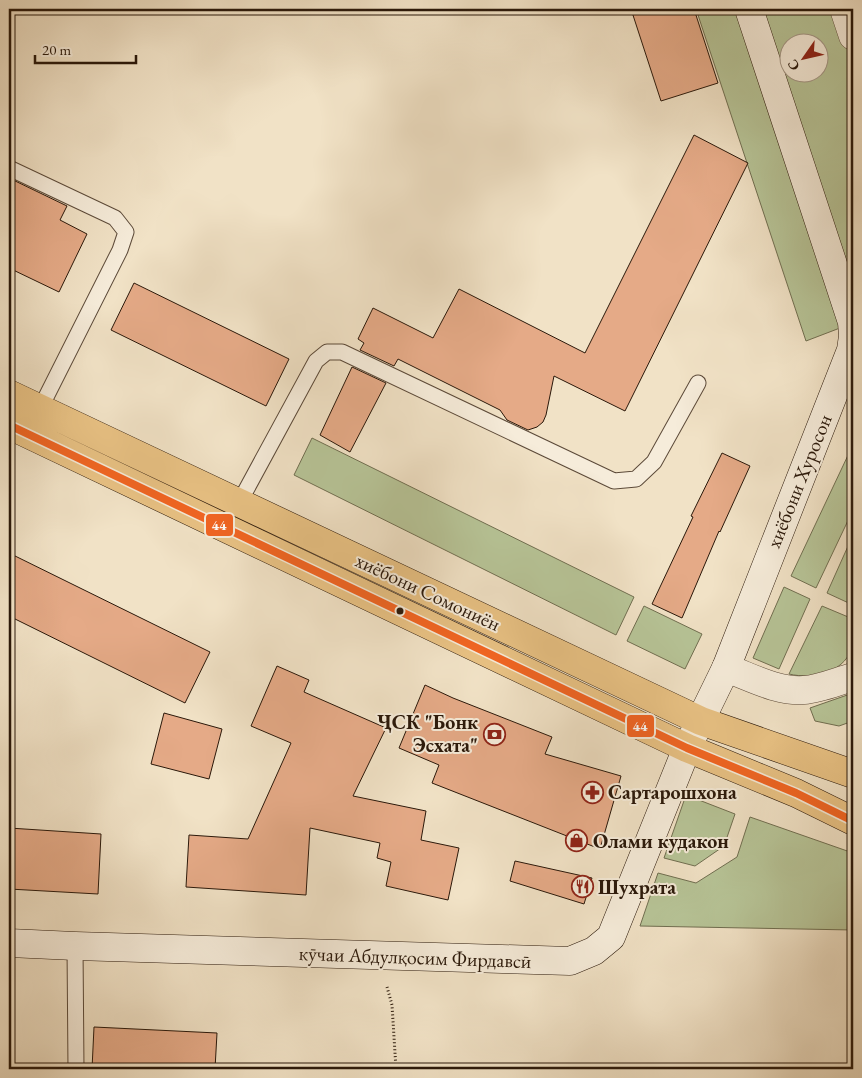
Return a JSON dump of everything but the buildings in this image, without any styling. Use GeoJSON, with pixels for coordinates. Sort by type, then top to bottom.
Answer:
{"type":"FeatureCollection","features":[{"type":"Feature","properties":{"kind":"highway","name":"хиёбони Сомониён"},"geometry":{"type":"LineString","coordinates":[[9,394],[701,721],[848,770]]}},
{"type":"Feature","properties":{"kind":"highway","name":"хиёбони Сомониён"},"geometry":{"type":"LineString","coordinates":[[9,425],[687,748],[796,793],[853,821]]}},
{"type":"Feature","properties":{"kind":"street","name":"хиёбони Хуросон"},"geometry":{"type":"LineString","coordinates":[[701,721],[726,668],[851,350],[853,336],[852,322],[749,9]]}},
{"type":"Feature","properties":{"kind":"street"},"geometry":{"type":"LineString","coordinates":[[844,9],[853,36]]}},
{"type":"Feature","properties":{"kind":"street"},"geometry":{"type":"LineString","coordinates":[[726,668],[770,685],[791,690],[806,690],[853,677]]}},
{"type":"Feature","properties":{"kind":"street","name":"кӯчаи Абдулқосим Фирдавсӣ"},"geometry":{"type":"LineString","coordinates":[[9,943],[570,961],[594,951],[611,937],[687,748],[701,721]]}},
{"type":"Feature","properties":{"kind":"lane"},"geometry":{"type":"LineString","coordinates":[[9,168],[115,218],[126,232],[120,250],[40,409]]}},
{"type":"Feature","properties":{"kind":"lane"},"geometry":{"type":"LineString","coordinates":[[240,503],[316,361],[327,352],[342,352],[614,481],[636,479],[654,462],[698,383]]}},
{"type":"Feature","properties":{"kind":"lane"},"geometry":{"type":"LineString","coordinates":[[75,946],[76,1069]]}},
{"type":"Feature","properties":{"kind":"path"},"geometry":{"type":"LineString","coordinates":[[378,955],[392,1005],[396,1069]]}},
{"type":"Feature","properties":{"kind":"green space"},"geometry":{"type":"Polygon","coordinates":[[[696,9],[853,9],[853,323],[806,341],[696,9]]]}},
{"type":"Feature","properties":{"kind":"green space"},"geometry":{"type":"Polygon","coordinates":[[[312,438],[634,597],[616,635],[294,475],[312,438]]]}},
{"type":"Feature","properties":{"kind":"green space"},"geometry":{"type":"Polygon","coordinates":[[[850,451],[853,452],[853,510],[816,588],[791,576],[850,451]]]}},
{"type":"Feature","properties":{"kind":"green space"},"geometry":{"type":"Polygon","coordinates":[[[853,535],[853,605],[827,593],[853,535]]]}},
{"type":"Feature","properties":{"kind":"green space"},"geometry":{"type":"Polygon","coordinates":[[[784,587],[810,599],[779,669],[753,658],[784,587]]]}},
{"type":"Feature","properties":{"kind":"green space"},"geometry":{"type":"Polygon","coordinates":[[[644,606],[702,634],[685,669],[627,641],[644,606]]]}},
{"type":"Feature","properties":{"kind":"green space"},"geometry":{"type":"Polygon","coordinates":[[[822,606],[853,619],[854,637],[850,653],[844,661],[828,672],[809,676],[789,674],[822,606]]]}},
{"type":"Feature","properties":{"kind":"green space"},"geometry":{"type":"Polygon","coordinates":[[[853,693],[853,721],[839,726],[815,721],[810,708],[853,693]]]}},
{"type":"Feature","properties":{"kind":"green space"},"geometry":{"type":"Polygon","coordinates":[[[686,795],[735,814],[724,846],[695,866],[664,858],[686,795]]]}},
{"type":"Feature","properties":{"kind":"green space"},"geometry":{"type":"Polygon","coordinates":[[[750,817],[853,853],[853,930],[640,926],[658,873],[696,883],[737,857],[750,817]]]}},
{"type":"Feature","properties":{"kind":"transit line","name":"44"},"geometry":{"type":"LineString","coordinates":[[9,425],[687,748],[796,793],[853,821]]}},
{"type":"Feature","properties":{"kind":"place","name":"ҶСК \"Бонк Эсхата\""},"geometry":{"type":"Point","coordinates":[494,734]}},
{"type":"Feature","properties":{"kind":"place","name":"Сартарошхона"},"geometry":{"type":"Point","coordinates":[592,792]}},
{"type":"Feature","properties":{"kind":"place","name":"Олами кудакон"},"geometry":{"type":"Point","coordinates":[577,841]}},
{"type":"Feature","properties":{"kind":"place","name":"Шухрата"},"geometry":{"type":"Point","coordinates":[582,887]}}]}
